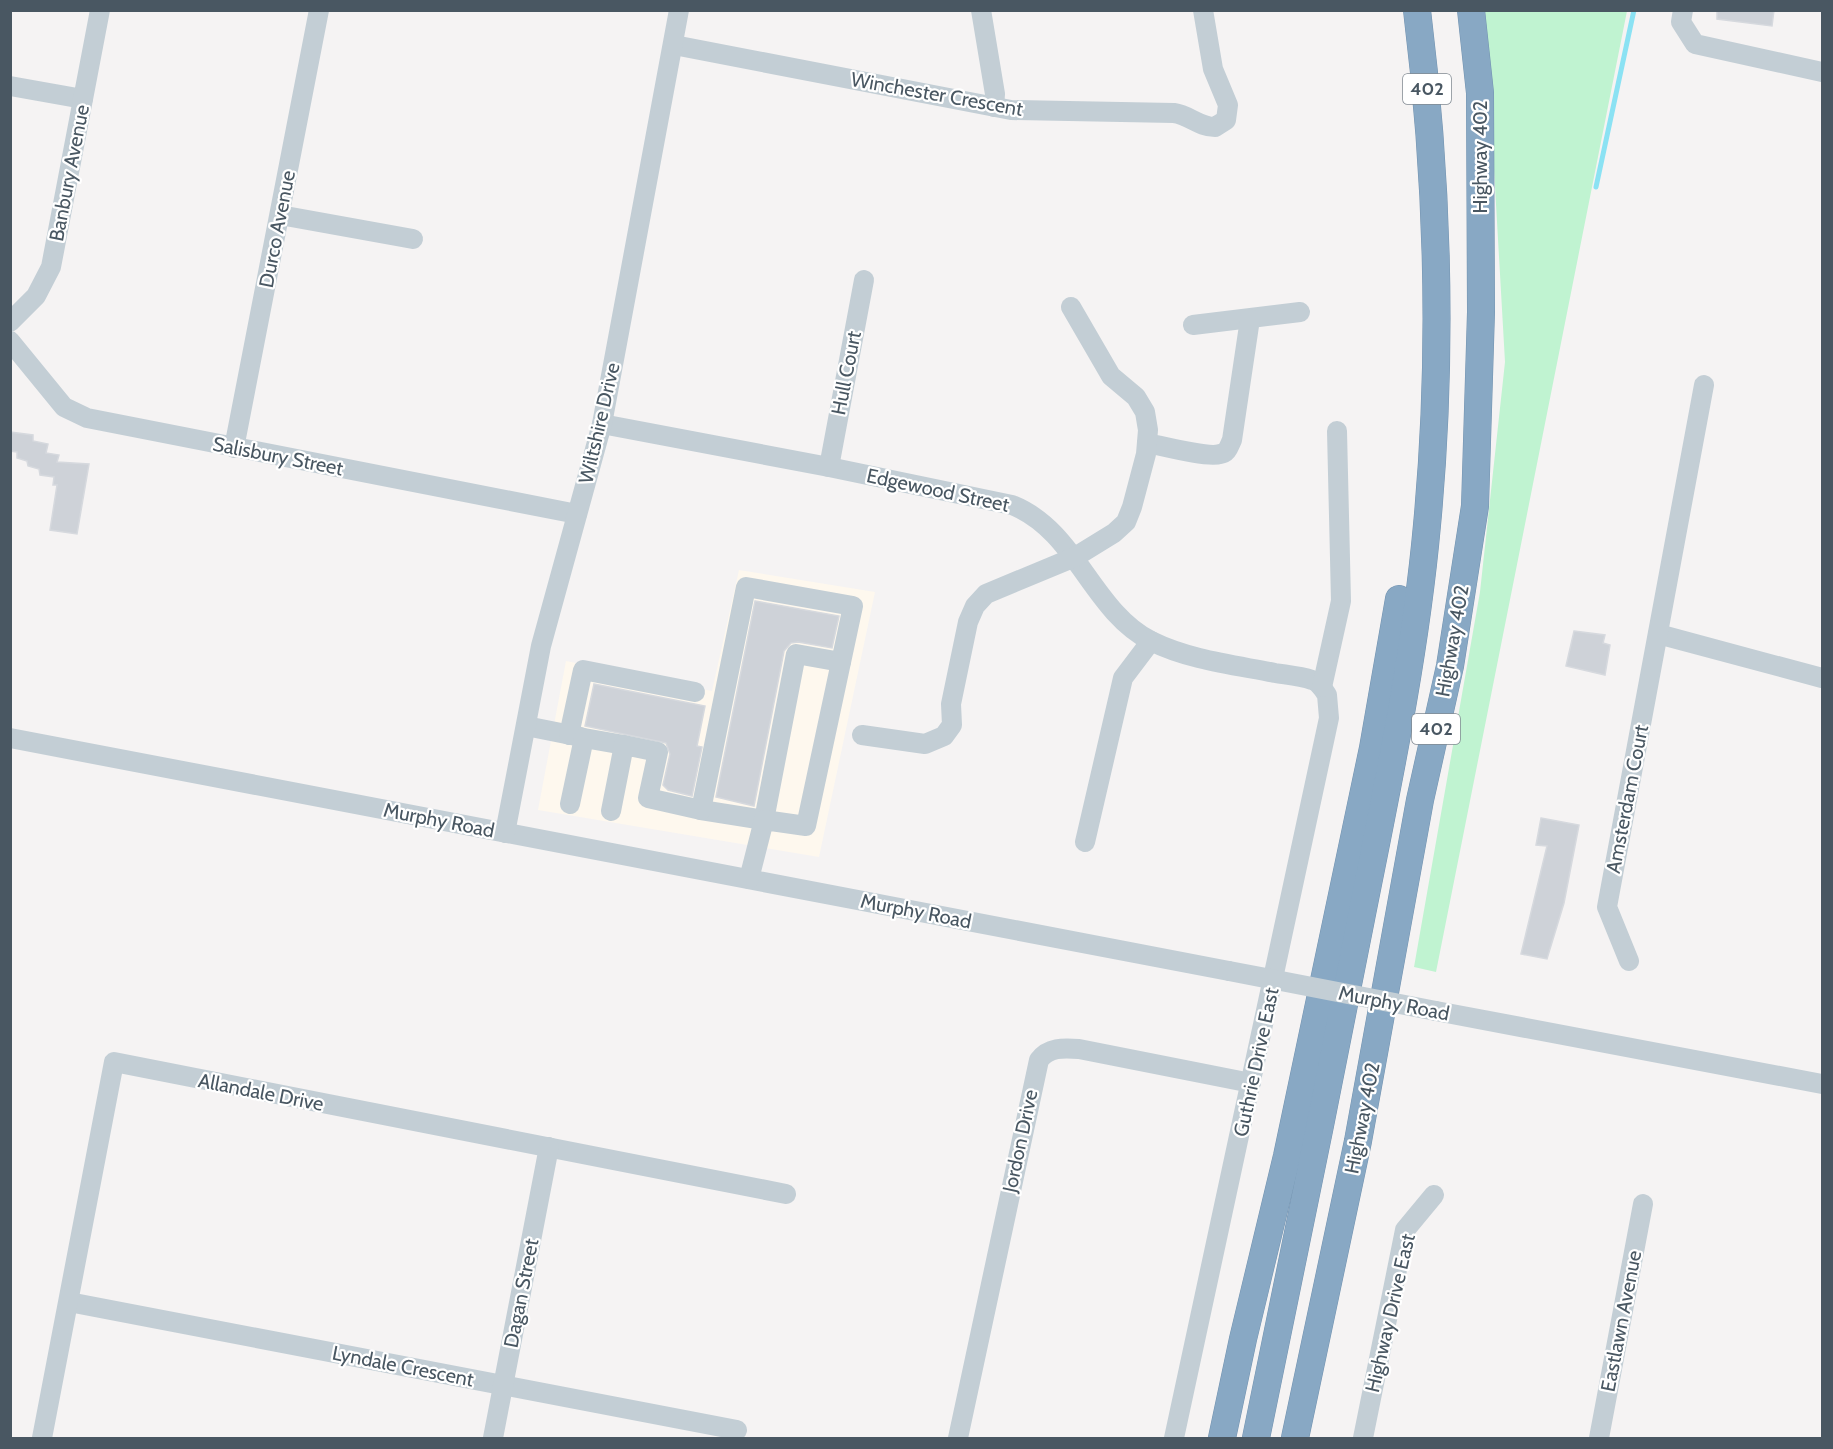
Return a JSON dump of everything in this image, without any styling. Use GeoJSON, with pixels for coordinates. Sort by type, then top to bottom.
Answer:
{"type":"FeatureCollection","features":[{"type":"Feature","properties":{"kind":"highway","name":"Highway 402"},"geometry":{"type":"LineString","coordinates":[[1256,1438],[1387,786],[1418,600],[1427,525],[1434,388],[1431,167],[1427,90],[1417,10]]}},
{"type":"Feature","properties":{"kind":"highway","name":"Highway 402"},"geometry":{"type":"LineString","coordinates":[[1295,1438],[1358,1141],[1420,800],[1450,666],[1475,506],[1481,312],[1480,93],[1471,10]]}},
{"type":"Feature","properties":{"kind":"highway"},"geometry":{"type":"LineString","coordinates":[[1222,1438],[1287,1156],[1390,659],[1414,478],[1431,167]]}},
{"type":"Feature","properties":{"kind":"highway"},"geometry":{"type":"LineString","coordinates":[[1311,1438],[1358,1141]]}},
{"type":"Feature","properties":{"kind":"street","name":"Banbury Avenue"},"geometry":{"type":"LineString","coordinates":[[10,322],[36,296],[51,267],[100,10]]}},
{"type":"Feature","properties":{"kind":"street","name":"Durco Avenue"},"geometry":{"type":"LineString","coordinates":[[234,448],[320,10]]}},
{"type":"Feature","properties":{"kind":"street","name":"Wiltshire Drive"},"geometry":{"type":"LineString","coordinates":[[505,833],[541,646],[602,424],[679,10]]}},
{"type":"Feature","properties":{"kind":"street"},"geometry":{"type":"LineString","coordinates":[[981,10],[995,94],[994,107]]}},
{"type":"Feature","properties":{"kind":"street","name":"Winchester Crescent"},"geometry":{"type":"LineString","coordinates":[[674,45],[994,107],[1028,111],[1174,113],[1184,114],[1206,127],[1221,125],[1226,120],[1228,105],[1213,69],[1203,10]]}},
{"type":"Feature","properties":{"kind":"street"},"geometry":{"type":"LineString","coordinates":[[1683,10],[1681,22],[1695,44],[1822,72]]}},
{"type":"Feature","properties":{"kind":"street"},"geometry":{"type":"LineString","coordinates":[[10,86],[83,99]]}},
{"type":"Feature","properties":{"kind":"street"},"geometry":{"type":"LineString","coordinates":[[280,214],[413,239]]}},
{"type":"Feature","properties":{"kind":"street","name":"Hull Court"},"geometry":{"type":"LineString","coordinates":[[829,467],[864,279]]}},
{"type":"Feature","properties":{"kind":"street"},"geometry":{"type":"LineString","coordinates":[[862,735],[925,744],[944,736],[952,724],[951,704],[968,622],[975,606],[986,594],[1075,557],[1114,533],[1126,522],[1132,507],[1147,443],[1145,412],[1136,397],[1111,376],[1071,307]]}},
{"type":"Feature","properties":{"kind":"street"},"geometry":{"type":"LineString","coordinates":[[1193,325],[1300,312]]}},
{"type":"Feature","properties":{"kind":"street"},"geometry":{"type":"LineString","coordinates":[[1147,443],[1220,455],[1227,451],[1232,440],[1244,374],[1250,319]]}},
{"type":"Feature","properties":{"kind":"street","name":"Salisbury Street"},"geometry":{"type":"LineString","coordinates":[[10,340],[64,407],[87,418],[577,514]]}},
{"type":"Feature","properties":{"kind":"street","name":"Amsterdam Court"},"geometry":{"type":"LineString","coordinates":[[1629,961],[1607,907],[1704,385]]}},
{"type":"Feature","properties":{"kind":"street","name":"Edgewood Street"},"geometry":{"type":"LineString","coordinates":[[602,424],[829,467],[1012,505],[1029,512],[1044,523],[1075,557],[1116,614],[1151,641],[1210,660],[1312,680],[1322,687]]}},
{"type":"Feature","properties":{"kind":"street"},"geometry":{"type":"LineString","coordinates":[[1322,687],[1341,601],[1337,431]]}},
{"type":"Feature","properties":{"kind":"street"},"geometry":{"type":"LineString","coordinates":[[526,726],[658,752],[648,798],[701,810],[806,826],[853,606],[746,586],[701,810]]}},
{"type":"Feature","properties":{"kind":"street"},"geometry":{"type":"LineString","coordinates":[[1658,633],[1822,678]]}},
{"type":"Feature","properties":{"kind":"street"},"geometry":{"type":"LineString","coordinates":[[1085,842],[1123,678],[1151,641]]}},
{"type":"Feature","properties":{"kind":"street"},"geometry":{"type":"LineString","coordinates":[[749,879],[764,820],[796,654],[841,662]]}},
{"type":"Feature","properties":{"kind":"street"},"geometry":{"type":"LineString","coordinates":[[570,804],[583,670],[695,692]]}},
{"type":"Feature","properties":{"kind":"street","name":"Guthrie Drive East"},"geometry":{"type":"LineString","coordinates":[[1174,1438],[1329,718],[1330,705],[1322,687]]}},
{"type":"Feature","properties":{"kind":"street","name":"Murphy Road"},"geometry":{"type":"LineString","coordinates":[[10,738],[1822,1084]]}},
{"type":"Feature","properties":{"kind":"street"},"geometry":{"type":"LineString","coordinates":[[610,811],[624,745]]}},
{"type":"Feature","properties":{"kind":"street","name":"Jordon Drive"},"geometry":{"type":"LineString","coordinates":[[958,1438],[1039,1060],[1053,1049],[1079,1049],[1251,1083]]}},
{"type":"Feature","properties":{"kind":"street","name":"Allandale Drive"},"geometry":{"type":"LineString","coordinates":[[42,1438],[114,1062],[786,1194]]}},
{"type":"Feature","properties":{"kind":"street","name":"Dagan Street"},"geometry":{"type":"LineString","coordinates":[[493,1438],[549,1148]]}},
{"type":"Feature","properties":{"kind":"street","name":"Highway Drive East"},"geometry":{"type":"LineString","coordinates":[[1363,1438],[1405,1230],[1434,1195]]}},
{"type":"Feature","properties":{"kind":"street","name":"Eastlawn Avenue"},"geometry":{"type":"LineString","coordinates":[[1599,1438],[1643,1204]]}},
{"type":"Feature","properties":{"kind":"street","name":"Lyndale Crescent"},"geometry":{"type":"LineString","coordinates":[[69,1302],[737,1430]]}},
{"type":"Feature","properties":{"kind":"shaded area"},"geometry":{"type":"Polygon","coordinates":[[[739,570],[875,592],[819,857],[538,810],[566,661],[712,691],[739,570]]]}},
{"type":"Feature","properties":{"kind":"green space"},"geometry":{"type":"Polygon","coordinates":[[[1485,11],[1627,11],[1436,972],[1414,967],[1480,592],[1505,362],[1485,11]]]}},
{"type":"Feature","properties":{"kind":"building"},"geometry":{"type":"Polygon","coordinates":[[[1717,10],[1774,10],[1772,26],[1717,19],[1717,10]]]}},
{"type":"Feature","properties":{"kind":"building"},"geometry":{"type":"Polygon","coordinates":[[[10,432],[33,435],[33,441],[48,444],[46,453],[59,455],[57,462],[89,464],[77,534],[50,530],[57,485],[53,485],[54,477],[40,475],[39,469],[28,466],[27,461],[17,458],[17,452],[10,451],[10,432]]]}},
{"type":"Feature","properties":{"kind":"building"},"geometry":{"type":"Polygon","coordinates":[[[755,601],[839,616],[832,648],[798,642],[791,643],[784,651],[754,806],[716,797],[755,601]]]}},
{"type":"Feature","properties":{"kind":"building"},"geometry":{"type":"Polygon","coordinates":[[[1574,631],[1605,635],[1603,643],[1610,645],[1605,675],[1566,666],[1574,631]]]}},
{"type":"Feature","properties":{"kind":"building"},"geometry":{"type":"Polygon","coordinates":[[[594,684],[705,706],[697,746],[702,747],[692,796],[668,790],[663,785],[670,754],[666,743],[585,726],[594,684]]]}},
{"type":"Feature","properties":{"kind":"building"},"geometry":{"type":"Polygon","coordinates":[[[1541,818],[1579,825],[1564,903],[1547,959],[1521,954],[1547,846],[1536,845],[1541,818]]]}},
{"type":"Feature","properties":{"kind":"waterway"},"geometry":{"type":"LineString","coordinates":[[1596,187],[1634,10]]}}]}
